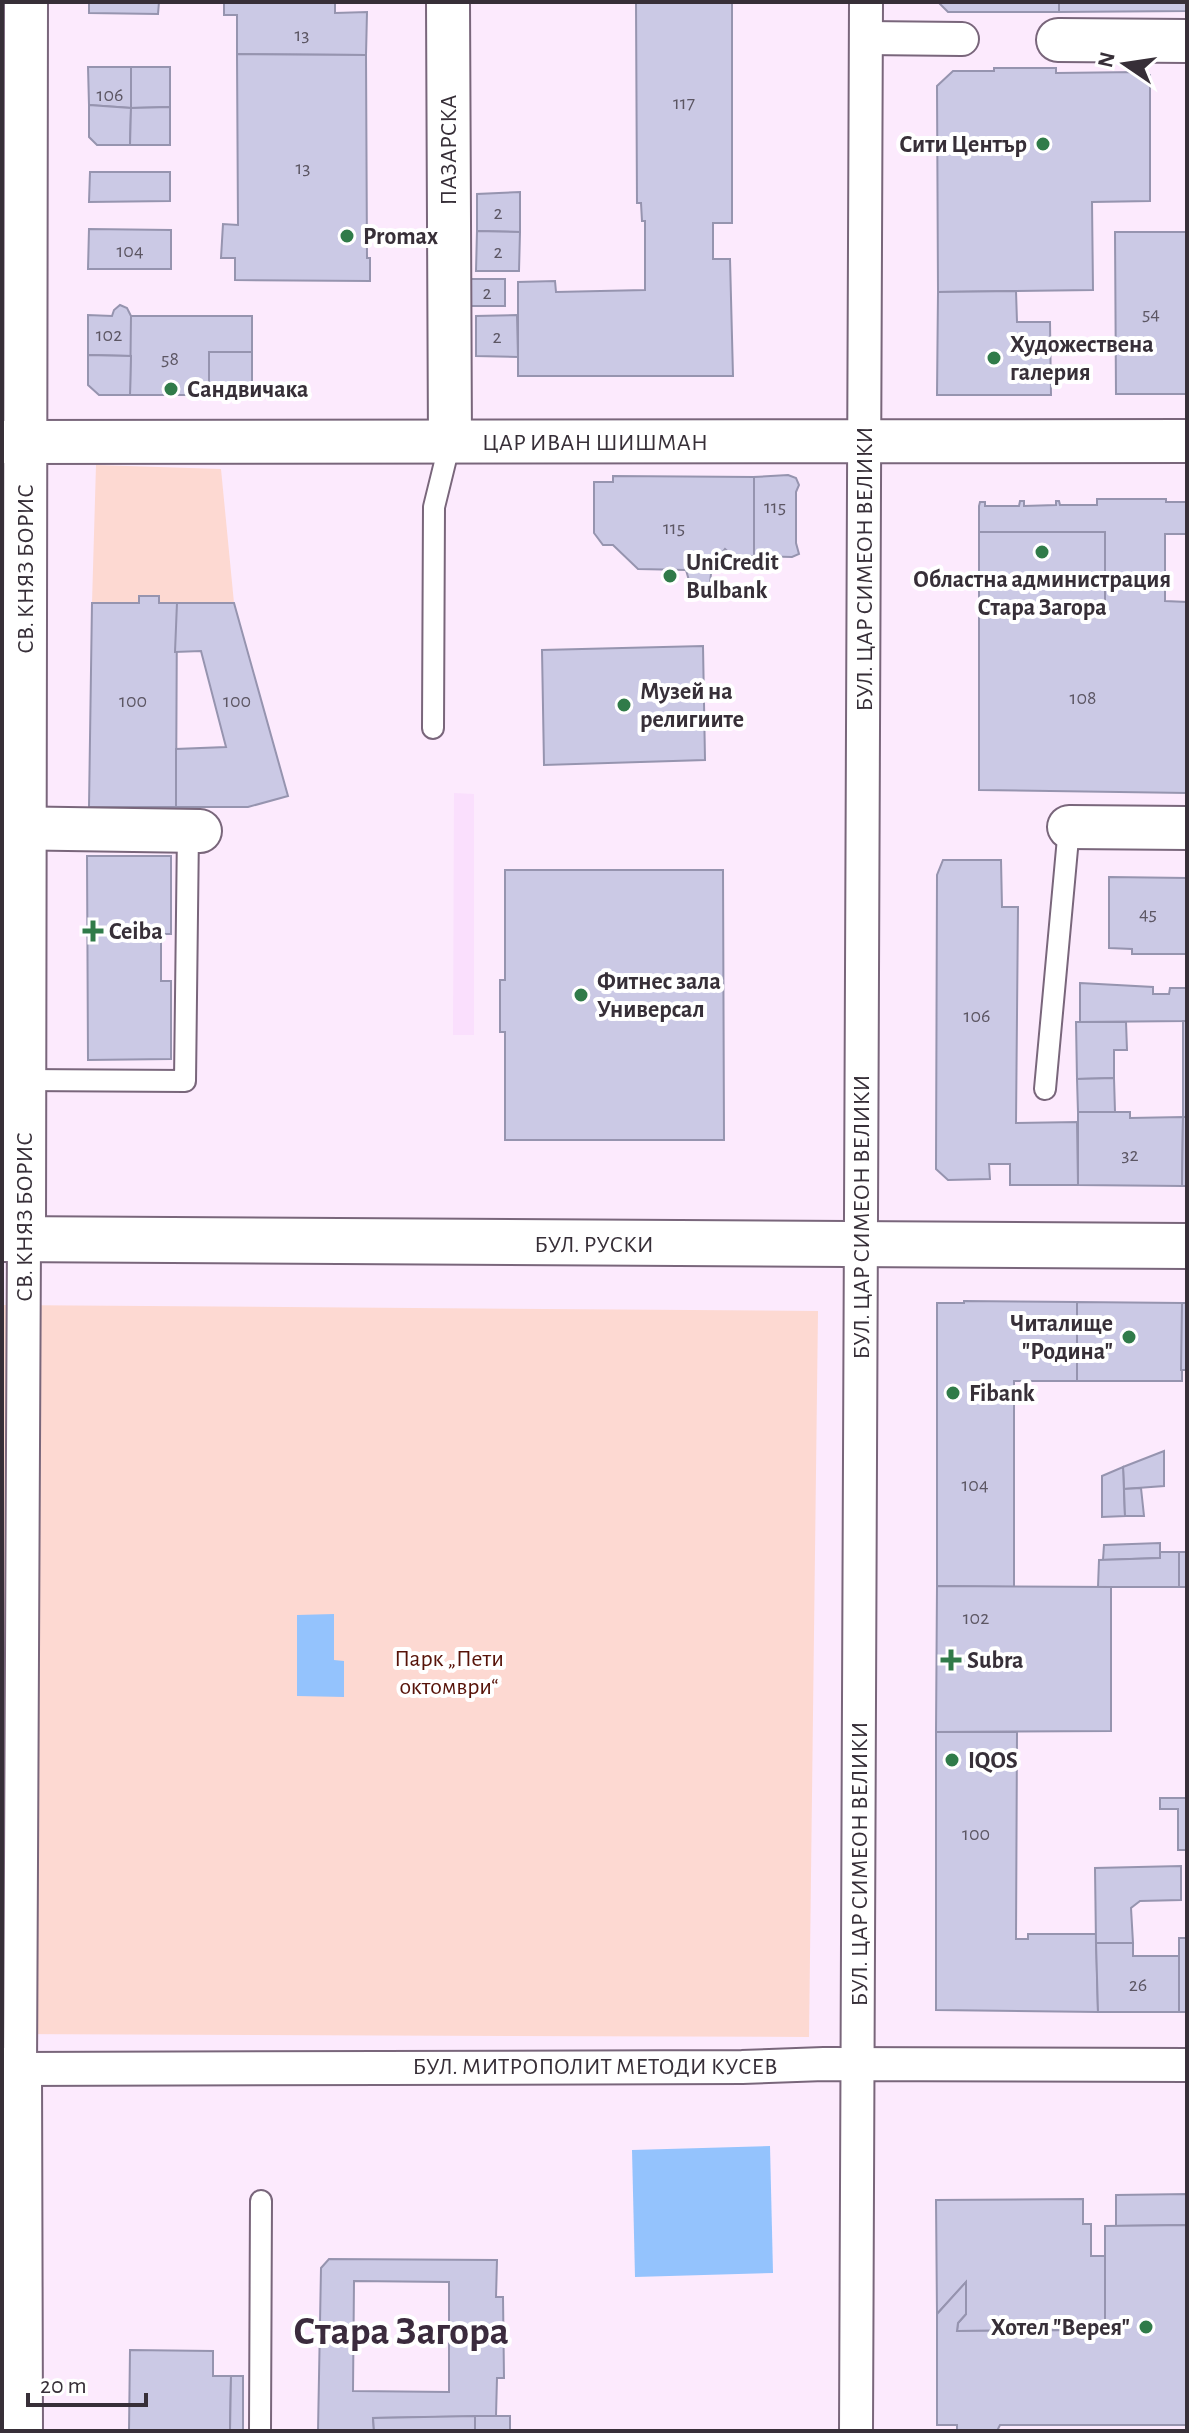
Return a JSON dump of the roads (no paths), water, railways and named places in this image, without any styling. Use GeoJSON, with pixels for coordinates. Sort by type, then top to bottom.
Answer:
{"type":"FeatureCollection","features":[{"type":"Feature","properties":{"kind":"street","name":"СВ. КНЯЗ БОРИС"},"geometry":{"type":"LineString","coordinates":[[21,2431],[11,2069],[13,1239],[24,1080],[13,828],[14,442],[26,2]]}},
{"type":"Feature","properties":{"kind":"street","name":"ПАЗАРСКА"},"geometry":{"type":"LineString","coordinates":[[448,2],[450,442]]}},
{"type":"Feature","properties":{"kind":"street","name":"БУЛ. ЦАР СИМЕОН ВЕЛИКИ"},"geometry":{"type":"LineString","coordinates":[[856,2431],[866,2]]}},
{"type":"Feature","properties":{"kind":"street"},"geometry":{"type":"LineString","coordinates":[[866,38],[962,39]]}},
{"type":"Feature","properties":{"kind":"street"},"geometry":{"type":"LineString","coordinates":[[1058,40],[1187,41]]}},
{"type":"Feature","properties":{"kind":"street","name":"ЦАР ИВАН ШИШМАН"},"geometry":{"type":"LineString","coordinates":[[14,442],[1187,441]]}},
{"type":"Feature","properties":{"kind":"street"},"geometry":{"type":"LineString","coordinates":[[1069,827],[1187,828]]}},
{"type":"Feature","properties":{"kind":"street"},"geometry":{"type":"LineString","coordinates":[[13,828],[194,831]]}},
{"type":"Feature","properties":{"kind":"street","name":"БУЛ. РУСКИ"},"geometry":{"type":"LineString","coordinates":[[13,1239],[1187,1246]]}},
{"type":"Feature","properties":{"kind":"street","name":"БУЛ. МИТРОПОЛИТ МЕТОДИ КУСЕВ"},"geometry":{"type":"LineString","coordinates":[[11,2069],[1187,2065]]}},
{"type":"Feature","properties":{"kind":"lane"},"geometry":{"type":"LineString","coordinates":[[433,728],[434,507],[450,442]]}},
{"type":"Feature","properties":{"kind":"lane"},"geometry":{"type":"LineString","coordinates":[[1045,1089],[1069,827]]}},
{"type":"Feature","properties":{"kind":"lane"},"geometry":{"type":"LineString","coordinates":[[24,1080],[185,1081],[194,831]]}},
{"type":"Feature","properties":{"kind":"lane"},"geometry":{"type":"LineString","coordinates":[[260,2431],[261,2201]]}},
{"type":"Feature","properties":{"kind":"water"},"geometry":{"type":"Polygon","coordinates":[[[334,1614],[334,1660],[344,1661],[344,1697],[297,1696],[297,1615],[334,1614]]]}},
{"type":"Feature","properties":{"kind":"water"},"geometry":{"type":"Polygon","coordinates":[[[770,2146],[773,2273],[635,2277],[632,2150],[770,2146]]]}},
{"type":"Feature","properties":{"kind":"place","name":"Сити Център"},"geometry":{"type":"Point","coordinates":[1043,144]}},
{"type":"Feature","properties":{"kind":"place","name":"Promax"},"geometry":{"type":"Point","coordinates":[347,236]}},
{"type":"Feature","properties":{"kind":"place","name":"Художествена галерия"},"geometry":{"type":"Point","coordinates":[994,358]}},
{"type":"Feature","properties":{"kind":"place","name":"Сандвичака"},"geometry":{"type":"Point","coordinates":[171,389]}},
{"type":"Feature","properties":{"kind":"place","name":"Областна администрация Стара Загора"},"geometry":{"type":"Point","coordinates":[1042,552]}},
{"type":"Feature","properties":{"kind":"place","name":"UniCredit Bulbank"},"geometry":{"type":"Point","coordinates":[670,576]}},
{"type":"Feature","properties":{"kind":"place","name":"Музей на религиите"},"geometry":{"type":"Point","coordinates":[624,705]}},
{"type":"Feature","properties":{"kind":"place","name":"Ceiba"},"geometry":{"type":"Point","coordinates":[93,931]}},
{"type":"Feature","properties":{"kind":"place","name":"Фитнес зала Универсал"},"geometry":{"type":"Point","coordinates":[581,995]}},
{"type":"Feature","properties":{"kind":"place","name":"Читалище \"Родина\""},"geometry":{"type":"Point","coordinates":[1129,1337]}},
{"type":"Feature","properties":{"kind":"place","name":"Fibank"},"geometry":{"type":"Point","coordinates":[953,1393]}},
{"type":"Feature","properties":{"kind":"place","name":"Subra"},"geometry":{"type":"Point","coordinates":[951,1660]}},
{"type":"Feature","properties":{"kind":"place","name":"IQOS"},"geometry":{"type":"Point","coordinates":[952,1760]}},
{"type":"Feature","properties":{"kind":"place","name":"Хотел \"Верея\""},"geometry":{"type":"Point","coordinates":[1146,2327]}},
{"type":"Feature","properties":{"kind":"district","name":"Стара Загора"},"geometry":{"type":"Point","coordinates":[401,2330]}},
{"type":"Feature","properties":{"kind":"park label","name":"Парк „Пети октомври“"},"geometry":{"type":"Point","coordinates":[449,1672]}}]}
